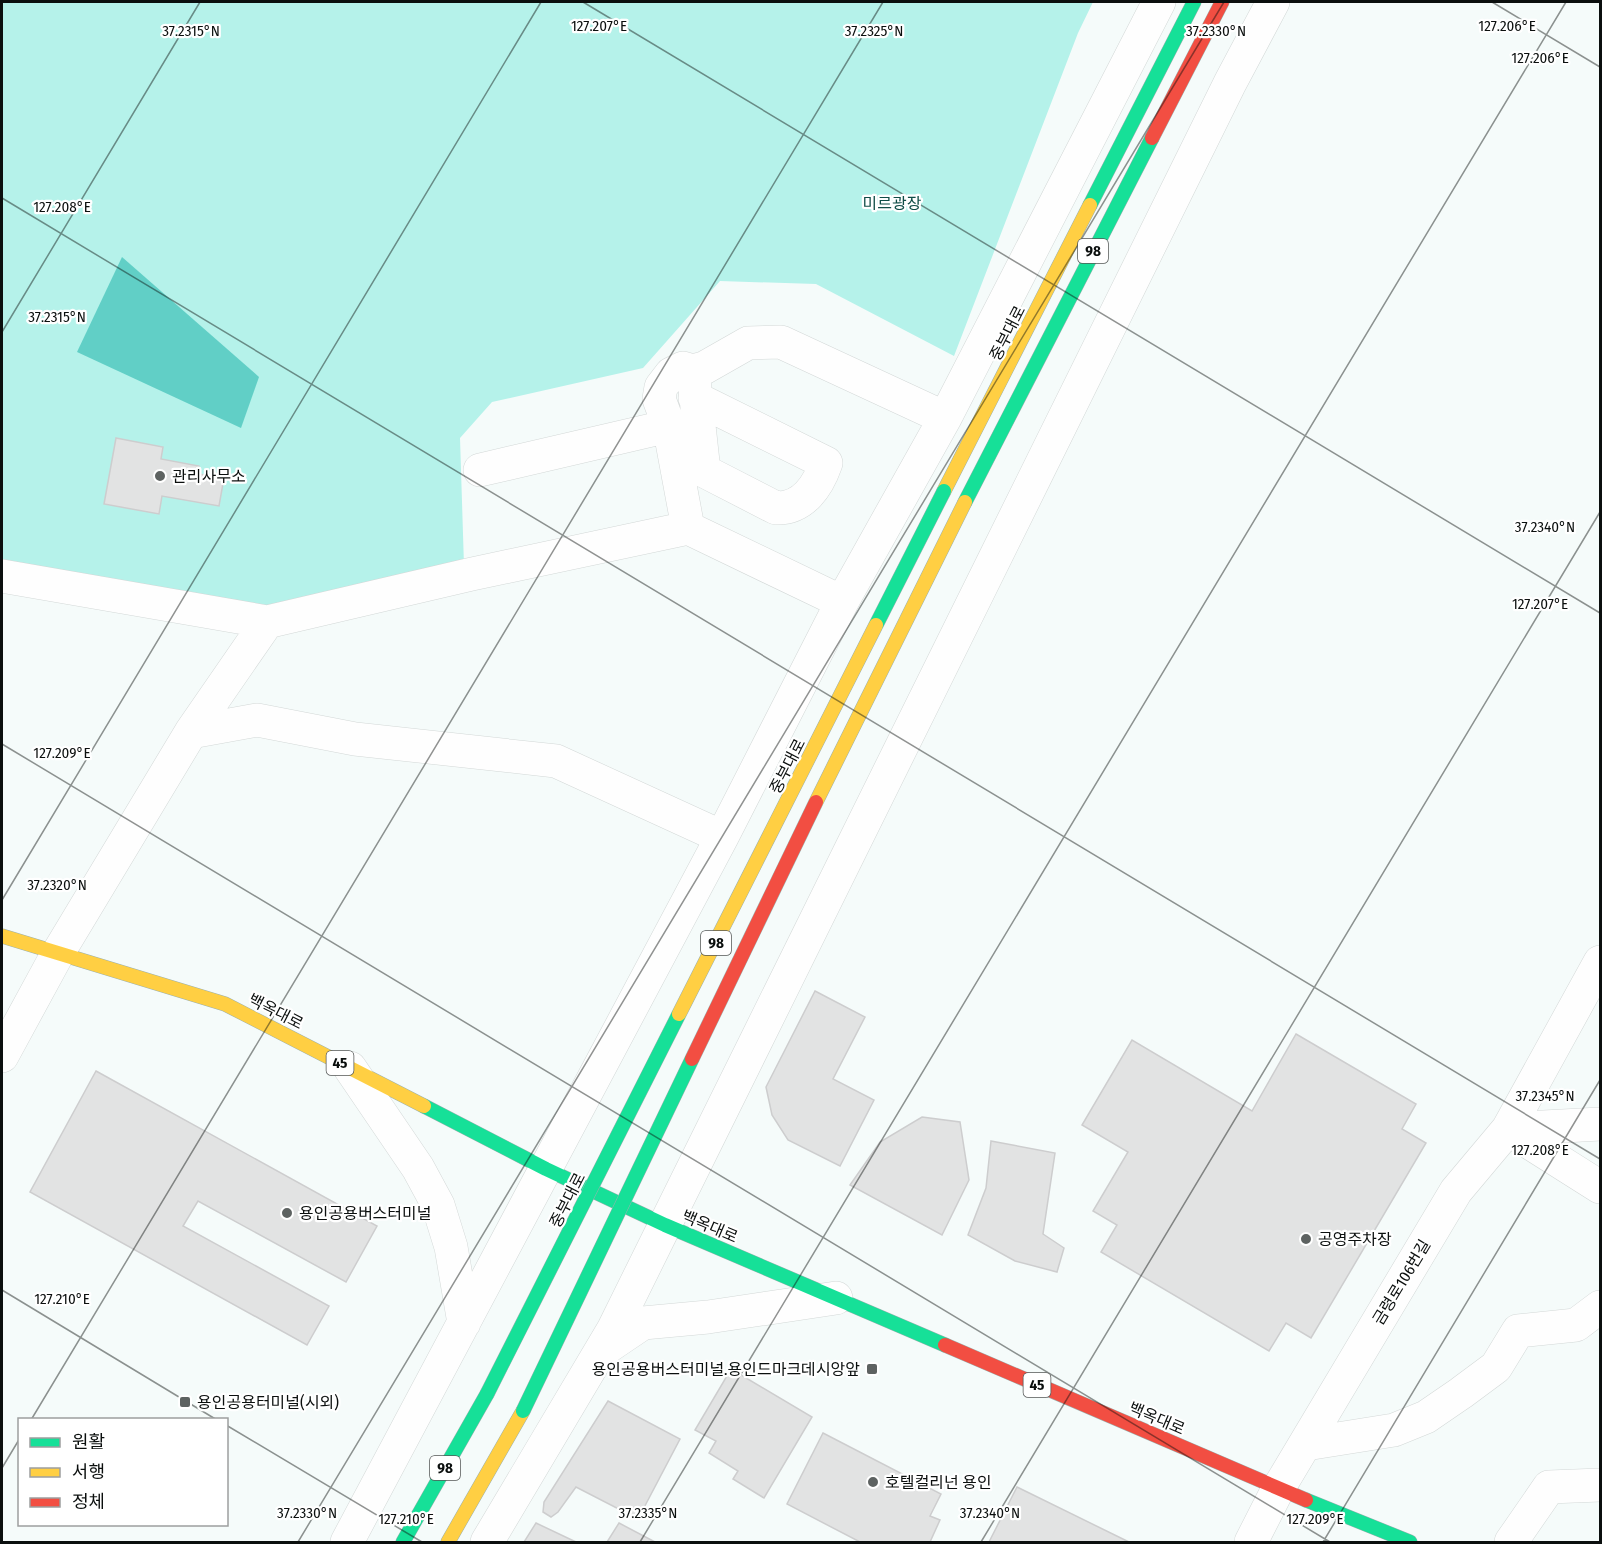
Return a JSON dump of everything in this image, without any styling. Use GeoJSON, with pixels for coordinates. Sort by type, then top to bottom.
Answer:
{"type":"FeatureCollection","features":[{"type":"Feature","properties":{"kind":"main road","name":"중부대로"},"geometry":{"type":"LineString","coordinates":[[403,1542],[487,1394],[1194,2]]}},
{"type":"Feature","properties":{"kind":"main road","name":"98"},"geometry":{"type":"LineString","coordinates":[[448,1542],[523,1411],[843,746],[965,502],[1222,2]]}},
{"type":"Feature","properties":{"kind":"main road","name":"백옥대로"},"geometry":{"type":"LineString","coordinates":[[2,936],[225,1004],[546,1168],[665,1224],[1278,1489],[1410,1542]]}},
{"type":"Feature","properties":{"kind":"street"},"geometry":{"type":"LineString","coordinates":[[347,1542],[722,837],[842,602],[945,418],[1159,2]]}},
{"type":"Feature","properties":{"kind":"street"},"geometry":{"type":"LineString","coordinates":[[487,1542],[613,1330],[1230,83],[1273,2]]}},
{"type":"Feature","properties":{"kind":"street"},"geometry":{"type":"LineString","coordinates":[[688,528],[669,426],[659,399],[661,387],[671,374],[683,368],[694,385],[704,368],[748,343],[780,342],[945,418]]}},
{"type":"Feature","properties":{"kind":"street"},"geometry":{"type":"LineString","coordinates":[[480,470],[669,426]]}},
{"type":"Feature","properties":{"kind":"street"},"geometry":{"type":"LineString","coordinates":[[2,576],[267,622],[472,574],[688,528],[842,602]]}},
{"type":"Feature","properties":{"kind":"street"},"geometry":{"type":"LineString","coordinates":[[2,1056],[58,953],[191,732],[267,622]]}},
{"type":"Feature","properties":{"kind":"street"},"geometry":{"type":"LineString","coordinates":[[191,732],[257,720],[355,739],[556,761],[722,837]]}},
{"type":"Feature","properties":{"kind":"street","name":"금령로106번길"},"geometry":{"type":"LineString","coordinates":[[1251,1542],[1278,1489],[1455,1191],[1508,1129],[1600,962]]}},
{"type":"Feature","properties":{"kind":"street"},"geometry":{"type":"LineString","coordinates":[[350,1068],[418,1168],[438,1205],[451,1247],[464,1323]]}},
{"type":"Feature","properties":{"kind":"street"},"geometry":{"type":"LineString","coordinates":[[1508,1129],[1600,1124]]}},
{"type":"Feature","properties":{"kind":"street"},"geometry":{"type":"LineString","coordinates":[[1508,1129],[1600,1186]]}},
{"type":"Feature","properties":{"kind":"street"},"geometry":{"type":"LineString","coordinates":[[599,1353],[643,1323],[708,1317],[836,1298]]}},
{"type":"Feature","properties":{"kind":"street"},"geometry":{"type":"LineString","coordinates":[[1306,1444],[1394,1430],[1425,1417],[1461,1394],[1496,1367],[1518,1331],[1576,1325],[1600,1307]]}},
{"type":"Feature","properties":{"kind":"street"},"geometry":{"type":"LineString","coordinates":[[1511,1542],[1549,1487],[1600,1485]]}},
{"type":"Feature","properties":{"kind":"green space","name":"미르광장"},"geometry":{"type":"Polygon","coordinates":[[[2,2],[1093,2],[1078,33],[954,356],[816,284],[720,281],[643,368],[492,402],[460,438],[464,566],[264,610],[2,560],[2,2]]]}},
{"type":"Feature","properties":{"kind":"shaded area"},"geometry":{"type":"Polygon","coordinates":[[[122,257],[259,377],[241,428],[77,352],[122,257]]]}},
{"type":"Feature","properties":{"kind":"building","name":"관리사무소"},"geometry":{"type":"Polygon","coordinates":[[[116,438],[163,447],[161,459],[199,466],[198,474],[224,478],[219,506],[162,496],[159,514],[104,504],[116,438]]]}},
{"type":"Feature","properties":{"kind":"building"},"geometry":{"type":"Polygon","coordinates":[[[815,991],[865,1017],[833,1079],[874,1100],[840,1166],[788,1140],[772,1115],[766,1087],[815,991]]]}},
{"type":"Feature","properties":{"kind":"building"},"geometry":{"type":"Polygon","coordinates":[[[1296,1034],[1416,1104],[1402,1129],[1426,1143],[1311,1338],[1286,1323],[1269,1351],[1101,1252],[1117,1225],[1093,1211],[1128,1152],[1082,1125],[1132,1040],[1252,1111],[1296,1034]]]}},
{"type":"Feature","properties":{"kind":"building","name":"용인공용버스터미널"},"geometry":{"type":"Polygon","coordinates":[[[96,1071],[377,1226],[346,1282],[198,1201],[183,1226],[329,1306],[307,1345],[30,1192],[96,1071]]]}},
{"type":"Feature","properties":{"kind":"building"},"geometry":{"type":"Polygon","coordinates":[[[922,1117],[960,1122],[969,1180],[942,1235],[850,1185],[880,1142],[922,1117]]]}},
{"type":"Feature","properties":{"kind":"building"},"geometry":{"type":"Polygon","coordinates":[[[991,1141],[1055,1153],[1043,1234],[1064,1248],[1057,1272],[1015,1261],[968,1235],[986,1188],[991,1141]]]}},
{"type":"Feature","properties":{"kind":"building"},"geometry":{"type":"Polygon","coordinates":[[[731,1369],[812,1417],[764,1498],[733,1479],[738,1471],[709,1453],[716,1441],[695,1430],[731,1369]]]}},
{"type":"Feature","properties":{"kind":"building"},"geometry":{"type":"Polygon","coordinates":[[[608,1401],[680,1439],[638,1519],[576,1487],[558,1512],[551,1517],[543,1512],[544,1502],[608,1401]]]}},
{"type":"Feature","properties":{"kind":"building"},"geometry":{"type":"Polygon","coordinates":[[[823,1433],[941,1494],[930,1516],[940,1520],[930,1542],[860,1542],[787,1504],[823,1433]]]}},
{"type":"Feature","properties":{"kind":"building"},"geometry":{"type":"Polygon","coordinates":[[[1017,1487],[1129,1542],[989,1542],[1017,1487]]]}},
{"type":"Feature","properties":{"kind":"building"},"geometry":{"type":"Polygon","coordinates":[[[536,1523],[576,1542],[524,1542],[536,1523]]]}},
{"type":"Feature","properties":{"kind":"building"},"geometry":{"type":"Polygon","coordinates":[[[619,1523],[655,1542],[607,1542],[619,1523]]]}},
{"type":"Feature","properties":{"kind":"traffic: fast"},"geometry":{"type":"LineString","coordinates":[[1090,205],[1194,2]]}},
{"type":"Feature","properties":{"kind":"traffic: fast"},"geometry":{"type":"LineString","coordinates":[[965,502],[1152,138]]}},
{"type":"Feature","properties":{"kind":"traffic: fast"},"geometry":{"type":"LineString","coordinates":[[876,625],[944,491]]}},
{"type":"Feature","properties":{"kind":"traffic: fast"},"geometry":{"type":"LineString","coordinates":[[487,1394],[679,1014]]}},
{"type":"Feature","properties":{"kind":"traffic: fast"},"geometry":{"type":"LineString","coordinates":[[523,1411],[692,1059]]}},
{"type":"Feature","properties":{"kind":"traffic: fast"},"geometry":{"type":"LineString","coordinates":[[424,1106],[546,1169],[665,1225],[945,1345]]}},
{"type":"Feature","properties":{"kind":"traffic: fast"},"geometry":{"type":"LineString","coordinates":[[403,1542],[487,1394]]}},
{"type":"Feature","properties":{"kind":"traffic: fast"},"geometry":{"type":"LineString","coordinates":[[1306,1500],[1410,1542]]}},
{"type":"Feature","properties":{"kind":"traffic: slow"},"geometry":{"type":"LineString","coordinates":[[944,491],[1090,205]]}},
{"type":"Feature","properties":{"kind":"traffic: slow"},"geometry":{"type":"LineString","coordinates":[[816,802],[965,502]]}},
{"type":"Feature","properties":{"kind":"traffic: slow"},"geometry":{"type":"LineString","coordinates":[[679,1014],[876,625]]}},
{"type":"Feature","properties":{"kind":"traffic: slow"},"geometry":{"type":"LineString","coordinates":[[2,936],[225,1004],[424,1106]]}},
{"type":"Feature","properties":{"kind":"traffic: slow"},"geometry":{"type":"LineString","coordinates":[[448,1542],[523,1411]]}},
{"type":"Feature","properties":{"kind":"traffic: jam"},"geometry":{"type":"LineString","coordinates":[[1152,138],[1222,2]]}},
{"type":"Feature","properties":{"kind":"traffic: jam"},"geometry":{"type":"LineString","coordinates":[[692,1059],[816,802]]}},
{"type":"Feature","properties":{"kind":"traffic: jam"},"geometry":{"type":"LineString","coordinates":[[945,1345],[1306,1500]]}},
{"type":"Feature","properties":{"kind":"place","name":"관리사무소"},"geometry":{"type":"Point","coordinates":[160,476]}},
{"type":"Feature","properties":{"kind":"place","name":"용인공용버스터미널"},"geometry":{"type":"Point","coordinates":[287,1213]}},
{"type":"Feature","properties":{"kind":"place","name":"공영주차장"},"geometry":{"type":"Point","coordinates":[1306,1239]}},
{"type":"Feature","properties":{"kind":"place","name":"용인공용버스터미널.용인드마크데시앙앞"},"geometry":{"type":"Point","coordinates":[872,1369]}},
{"type":"Feature","properties":{"kind":"place","name":"용인공용터미널(시외)"},"geometry":{"type":"Point","coordinates":[185,1402]}},
{"type":"Feature","properties":{"kind":"place","name":"호텔컬리넌 용인"},"geometry":{"type":"Point","coordinates":[873,1482]}}]}
